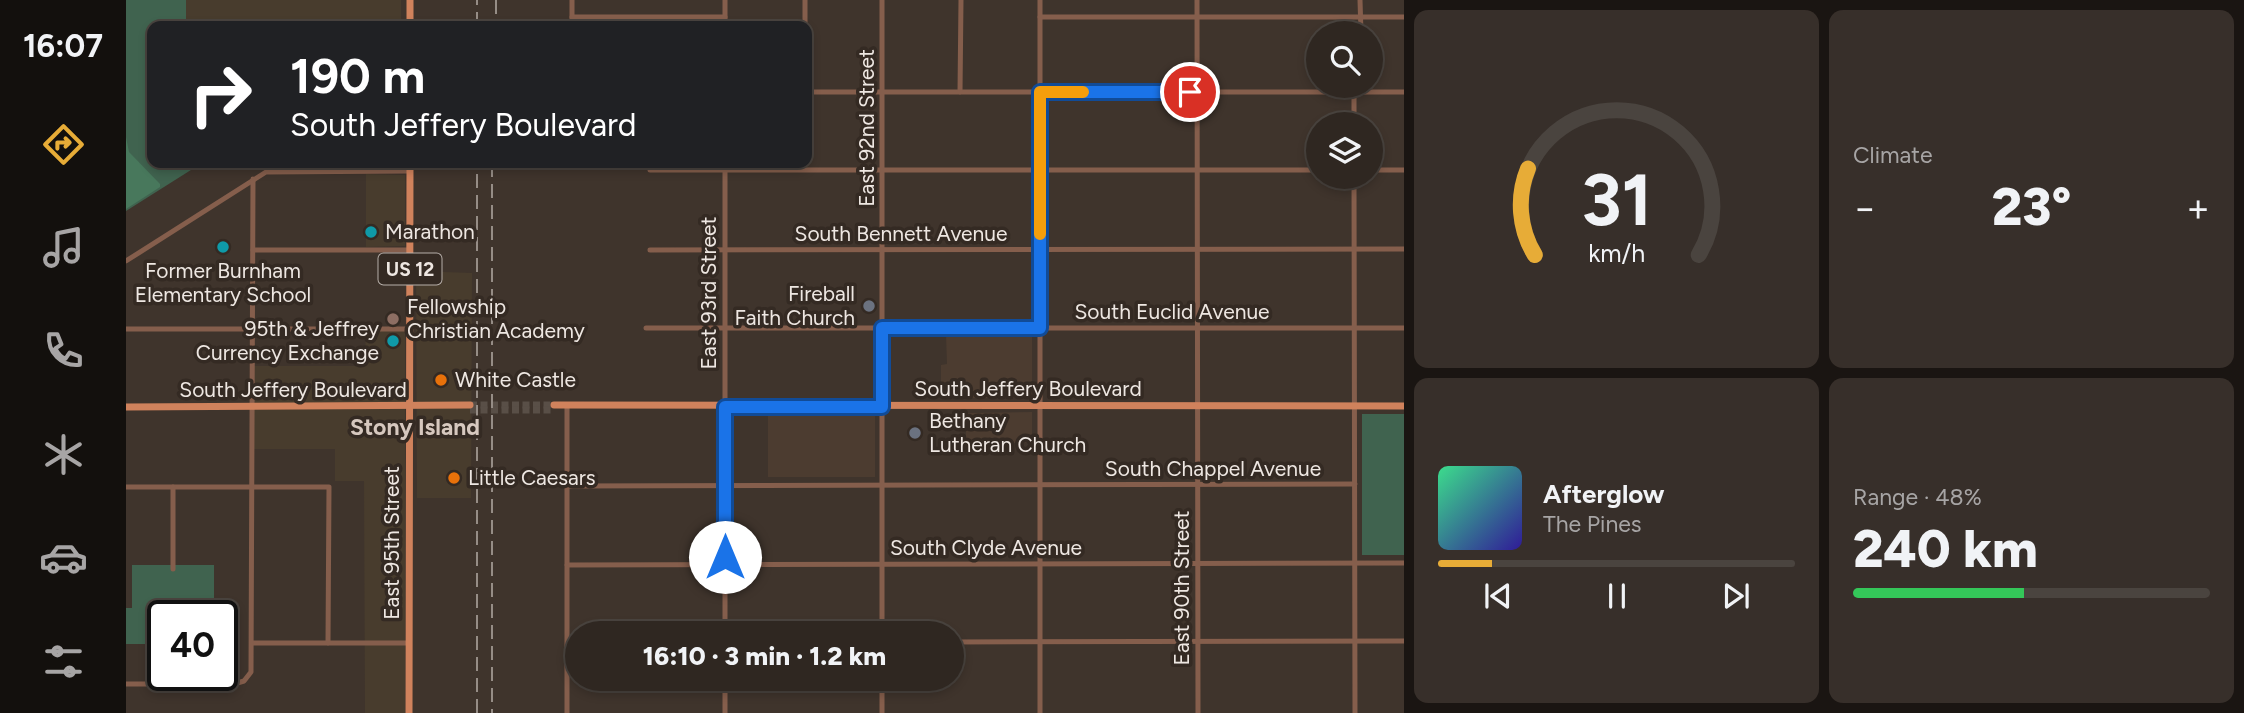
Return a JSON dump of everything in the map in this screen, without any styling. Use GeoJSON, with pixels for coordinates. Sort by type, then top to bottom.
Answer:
{"type":"FeatureCollection","features":[{"type":"Feature","properties":{"kind":"main road"},"geometry":{"type":"LineString","coordinates":[[410,0],[410,21]]}},
{"type":"Feature","properties":{"kind":"main road","name":"East 95th Street"},"geometry":{"type":"LineString","coordinates":[[409,713],[410,168]]}},
{"type":"Feature","properties":{"kind":"main road","name":"South Jeffery Boulevard"},"geometry":{"type":"LineString","coordinates":[[554,407],[1404,406]]}},
{"type":"Feature","properties":{"kind":"main road","name":"South Jeffery Boulevard"},"geometry":{"type":"LineString","coordinates":[[126,407],[470,407]]}},
{"type":"Feature","properties":{"kind":"street"},"geometry":{"type":"LineString","coordinates":[[572,0],[572,21]]}},
{"type":"Feature","properties":{"kind":"street"},"geometry":{"type":"LineString","coordinates":[[725,0],[725,21]]}},
{"type":"Feature","properties":{"kind":"street"},"geometry":{"type":"LineString","coordinates":[[805,0],[805,21]]}},
{"type":"Feature","properties":{"kind":"street","name":"East 92nd Street"},"geometry":{"type":"LineString","coordinates":[[882,0],[882,621]]}},
{"type":"Feature","properties":{"kind":"street"},"geometry":{"type":"LineString","coordinates":[[960,92],[961,0]]}},
{"type":"Feature","properties":{"kind":"street"},"geometry":{"type":"LineString","coordinates":[[1040,0],[1040,713]]}},
{"type":"Feature","properties":{"kind":"street","name":"East 90th Street"},"geometry":{"type":"LineString","coordinates":[[1197,0],[1198,713]]}},
{"type":"Feature","properties":{"kind":"street"},"geometry":{"type":"LineString","coordinates":[[1360,0],[1360,21]]}},
{"type":"Feature","properties":{"kind":"street"},"geometry":{"type":"LineString","coordinates":[[572,17],[725,17]]}},
{"type":"Feature","properties":{"kind":"street"},"geometry":{"type":"LineString","coordinates":[[1040,17],[1404,17]]}},
{"type":"Feature","properties":{"kind":"street"},"geometry":{"type":"LineString","coordinates":[[812,92],[1306,90]]}},
{"type":"Feature","properties":{"kind":"street"},"geometry":{"type":"LineString","coordinates":[[1383,91],[1404,92]]}},
{"type":"Feature","properties":{"kind":"street"},"geometry":{"type":"LineString","coordinates":[[126,261],[253,180],[273,171],[376,168]]}},
{"type":"Feature","properties":{"kind":"street"},"geometry":{"type":"LineString","coordinates":[[650,170],[1306,170]]}},
{"type":"Feature","properties":{"kind":"street","name":"East 93rd Street"},"geometry":{"type":"LineString","coordinates":[[725,170],[725,621]]}},
{"type":"Feature","properties":{"kind":"street"},"geometry":{"type":"LineString","coordinates":[[1383,170],[1404,170]]}},
{"type":"Feature","properties":{"kind":"street"},"geometry":{"type":"LineString","coordinates":[[126,684],[234,684],[244,681],[253,667],[253,180]]}},
{"type":"Feature","properties":{"kind":"street"},"geometry":{"type":"LineString","coordinates":[[1354,189],[1355,713]]}},
{"type":"Feature","properties":{"kind":"street","name":"South Bennett Avenue"},"geometry":{"type":"LineString","coordinates":[[650,250],[1404,249]]}},
{"type":"Feature","properties":{"kind":"street"},"geometry":{"type":"LineString","coordinates":[[253,250],[410,250]]}},
{"type":"Feature","properties":{"kind":"street","name":"South Euclid Avenue"},"geometry":{"type":"LineString","coordinates":[[646,328],[1404,328]]}},
{"type":"Feature","properties":{"kind":"street"},"geometry":{"type":"LineString","coordinates":[[126,329],[410,329]]}},
{"type":"Feature","properties":{"kind":"street"},"geometry":{"type":"LineString","coordinates":[[567,407],[567,565],[571,644],[567,713]]}},
{"type":"Feature","properties":{"kind":"street","name":"South Chappel Avenue"},"geometry":{"type":"LineString","coordinates":[[567,486],[1355,484]]}},
{"type":"Feature","properties":{"kind":"street"},"geometry":{"type":"LineString","coordinates":[[126,487],[329,487],[328,643]]}},
{"type":"Feature","properties":{"kind":"street"},"geometry":{"type":"LineString","coordinates":[[173,487],[173,569]]}},
{"type":"Feature","properties":{"kind":"street","name":"South Clyde Avenue"},"geometry":{"type":"LineString","coordinates":[[567,565],[1404,563]]}},
{"type":"Feature","properties":{"kind":"street"},"geometry":{"type":"LineString","coordinates":[[964,642],[1404,641]]}},
{"type":"Feature","properties":{"kind":"street"},"geometry":{"type":"LineString","coordinates":[[252,643],[409,643]]}},
{"type":"Feature","properties":{"kind":"street"},"geometry":{"type":"LineString","coordinates":[[725,691],[725,713]]}},
{"type":"Feature","properties":{"kind":"street"},"geometry":{"type":"LineString","coordinates":[[882,691],[882,713]]}},
{"type":"Feature","properties":{"kind":"shaded area"},"geometry":{"type":"Polygon","coordinates":[[[185,0],[401,0],[401,21],[185,21],[185,0]]]}},
{"type":"Feature","properties":{"kind":"shaded area"},"geometry":{"type":"Polygon","coordinates":[[[366,174],[405,175],[405,246],[366,247],[366,174]]]}},
{"type":"Feature","properties":{"kind":"shaded area"},"geometry":{"type":"Polygon","coordinates":[[[416,271],[472,273],[471,498],[417,498],[416,271]]]}},
{"type":"Feature","properties":{"kind":"shaded area"},"geometry":{"type":"Polygon","coordinates":[[[365,330],[405,330],[405,713],[365,713],[364,481],[335,481],[335,449],[254,449],[254,366],[355,366],[358,361],[366,361],[365,330]]]}},
{"type":"Feature","properties":{"kind":"shaded area"},"geometry":{"type":"Polygon","coordinates":[[[946,335],[1032,335],[1032,398],[941,398],[941,365],[947,364],[946,335]]]}},
{"type":"Feature","properties":{"kind":"shaded area"},"geometry":{"type":"Polygon","coordinates":[[[1032,412],[1032,443],[966,443],[966,413],[1032,412]]]}},
{"type":"Feature","properties":{"kind":"shaded area"},"geometry":{"type":"Polygon","coordinates":[[[768,415],[875,415],[875,477],[768,477],[768,415]]]}},
{"type":"Feature","properties":{"kind":"green space"},"geometry":{"type":"Polygon","coordinates":[[[126,0],[186,0],[186,21],[147,21],[147,168],[194,168],[126,211],[126,0]]]}},
{"type":"Feature","properties":{"kind":"green space"},"geometry":{"type":"Polygon","coordinates":[[[126,137],[129,152],[160,187],[126,209],[126,137]]]}},
{"type":"Feature","properties":{"kind":"green space"},"geometry":{"type":"Polygon","coordinates":[[[1362,414],[1404,414],[1404,555],[1362,555],[1362,414]]]}},
{"type":"Feature","properties":{"kind":"green space"},"geometry":{"type":"Polygon","coordinates":[[[132,565],[214,565],[214,600],[147,600],[147,644],[126,644],[126,608],[132,608],[132,565]]]}},
{"type":"Feature","properties":{"kind":"tunnel"},"geometry":{"type":"LineString","coordinates":[[470,405],[554,405]]}},
{"type":"Feature","properties":{"kind":"tunnel"},"geometry":{"type":"LineString","coordinates":[[470,410],[554,410]]}},
{"type":"Feature","properties":{"kind":"railway"},"geometry":{"type":"LineString","coordinates":[[477,0],[477,21]]}},
{"type":"Feature","properties":{"kind":"railway"},"geometry":{"type":"LineString","coordinates":[[496,0],[496,21]]}},
{"type":"Feature","properties":{"kind":"railway"},"geometry":{"type":"LineString","coordinates":[[477,168],[477,713]]}},
{"type":"Feature","properties":{"kind":"railway"},"geometry":{"type":"LineString","coordinates":[[492,168],[492,713]]}},
{"type":"Feature","properties":{"kind":"slow traffic"},"geometry":{"type":"LineString","coordinates":[[1040,234],[1040,92],[1083,92]]}},
{"type":"Feature","properties":{"kind":"place","name":"Marathon"},"geometry":{"type":"Point","coordinates":[371,232]}},
{"type":"Feature","properties":{"kind":"place","name":"Former Burnham Elementary School"},"geometry":{"type":"Point","coordinates":[223,247]}},
{"type":"Feature","properties":{"kind":"place","name":"Fireball Faith Church"},"geometry":{"type":"Point","coordinates":[869,306]}},
{"type":"Feature","properties":{"kind":"place","name":"Fellowship Christian Academy"},"geometry":{"type":"Point","coordinates":[393,319]}},
{"type":"Feature","properties":{"kind":"place","name":"95th & Jeffrey Currency Exchange"},"geometry":{"type":"Point","coordinates":[393,341]}},
{"type":"Feature","properties":{"kind":"place","name":"White Castle"},"geometry":{"type":"Point","coordinates":[441,380]}},
{"type":"Feature","properties":{"kind":"place","name":"Bethany Lutheran Church"},"geometry":{"type":"Point","coordinates":[915,433]}},
{"type":"Feature","properties":{"kind":"place","name":"Little Caesars"},"geometry":{"type":"Point","coordinates":[454,478]}},
{"type":"Feature","properties":{"kind":"district","name":"Stony Island"},"geometry":{"type":"Point","coordinates":[415,427]}},
{"type":"Feature","properties":{"kind":"route"},"geometry":{"type":"LineString","coordinates":[[725,557],[725,407],[882,407],[882,328],[1040,328],[1040,92],[1190,92]]}}]}
